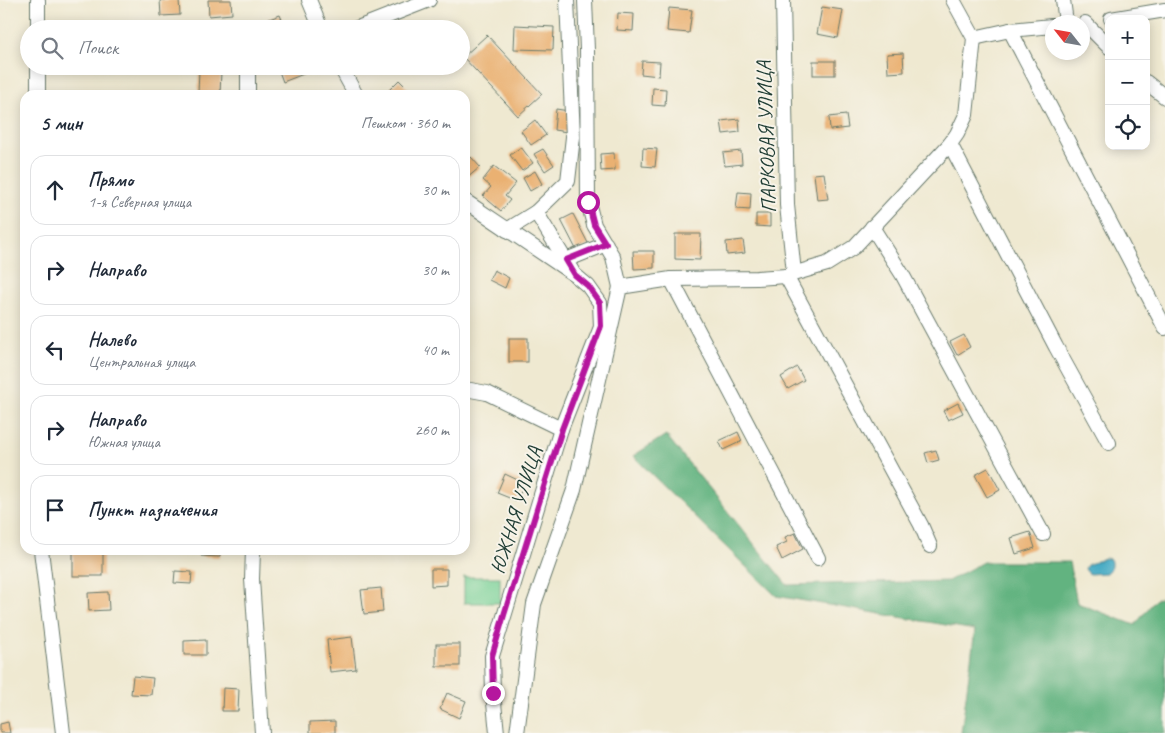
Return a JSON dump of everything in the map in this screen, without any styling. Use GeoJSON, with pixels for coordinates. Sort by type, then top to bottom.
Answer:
{"type":"FeatureCollection","features":[{"type":"Feature","properties":{"kind":"street"},"geometry":{"type":"LineString","coordinates":[[38,0],[38,20]]}},
{"type":"Feature","properties":{"kind":"street"},"geometry":{"type":"LineString","coordinates":[[309,0],[317,20]]}},
{"type":"Feature","properties":{"kind":"street"},"geometry":{"type":"LineString","coordinates":[[378,20],[429,0]]}},
{"type":"Feature","properties":{"kind":"street"},"geometry":{"type":"LineString","coordinates":[[507,230],[536,212],[568,181],[573,137],[567,0]]}},
{"type":"Feature","properties":{"kind":"street"},"geometry":{"type":"LineString","coordinates":[[517,733],[534,604],[574,490],[620,286],[614,257],[594,225],[588,202],[585,0]]}},
{"type":"Feature","properties":{"kind":"street","name":"ПАРКОВАЯ УЛИЦА"},"geometry":{"type":"LineString","coordinates":[[783,0],[790,274]]}},
{"type":"Feature","properties":{"kind":"street"},"geometry":{"type":"LineString","coordinates":[[620,286],[671,279],[757,278],[790,274],[828,264],[854,247],[950,144],[966,115],[974,38],[952,0]]}},
{"type":"Feature","properties":{"kind":"street"},"geometry":{"type":"LineString","coordinates":[[1062,0],[1065,15]]}},
{"type":"Feature","properties":{"kind":"street"},"geometry":{"type":"LineString","coordinates":[[1134,15],[1165,10]]}},
{"type":"Feature","properties":{"kind":"street"},"geometry":{"type":"LineString","coordinates":[[1090,22],[1105,20]]}},
{"type":"Feature","properties":{"kind":"street"},"geometry":{"type":"LineString","coordinates":[[974,38],[1010,30],[1045,27]]}},
{"type":"Feature","properties":{"kind":"street"},"geometry":{"type":"LineString","coordinates":[[1090,29],[1105,43]]}},
{"type":"Feature","properties":{"kind":"street"},"geometry":{"type":"LineString","coordinates":[[1010,30],[1165,328]]}},
{"type":"Feature","properties":{"kind":"street"},"geometry":{"type":"LineString","coordinates":[[38,75],[38,90]]}},
{"type":"Feature","properties":{"kind":"street"},"geometry":{"type":"LineString","coordinates":[[248,75],[248,90]]}},
{"type":"Feature","properties":{"kind":"street"},"geometry":{"type":"LineString","coordinates":[[345,75],[353,90]]}},
{"type":"Feature","properties":{"kind":"street"},"geometry":{"type":"LineString","coordinates":[[1150,85],[1165,98]]}},
{"type":"Feature","properties":{"kind":"street"},"geometry":{"type":"LineString","coordinates":[[950,144],[1056,347],[1109,443]]}},
{"type":"Feature","properties":{"kind":"street"},"geometry":{"type":"LineString","coordinates":[[470,204],[575,275]]}},
{"type":"Feature","properties":{"kind":"street"},"geometry":{"type":"LineString","coordinates":[[536,212],[575,275]]}},
{"type":"Feature","properties":{"kind":"street"},"geometry":{"type":"LineString","coordinates":[[872,227],[902,274],[1043,534]]}},
{"type":"Feature","properties":{"kind":"street"},"geometry":{"type":"LineString","coordinates":[[566,260],[606,244]]}},
{"type":"Feature","properties":{"kind":"street"},"geometry":{"type":"LineString","coordinates":[[790,274],[921,525],[930,546]]}},
{"type":"Feature","properties":{"kind":"street","name":"ЮЖНАЯ УЛИЦА"},"geometry":{"type":"LineString","coordinates":[[497,733],[492,656],[562,429],[601,326],[600,303],[588,286],[575,275]]}},
{"type":"Feature","properties":{"kind":"street"},"geometry":{"type":"LineString","coordinates":[[671,279],[818,558]]}},
{"type":"Feature","properties":{"kind":"street"},"geometry":{"type":"LineString","coordinates":[[470,390],[487,393],[562,429]]}},
{"type":"Feature","properties":{"kind":"street"},"geometry":{"type":"LineString","coordinates":[[42,555],[63,733]]}},
{"type":"Feature","properties":{"kind":"street"},"geometry":{"type":"LineString","coordinates":[[253,555],[252,579],[262,733]]}},
{"type":"Feature","properties":{"kind":"green space"},"geometry":{"type":"Polygon","coordinates":[[[666,435],[787,585],[948,581],[983,562],[1069,562],[1077,603],[1135,625],[1156,599],[1165,597],[1165,733],[961,733],[975,630],[776,596],[633,456],[666,435]]]}},
{"type":"Feature","properties":{"kind":"green space"},"geometry":{"type":"Polygon","coordinates":[[[464,577],[500,577],[500,603],[464,603],[464,577]]]}},
{"type":"Feature","properties":{"kind":"water"},"geometry":{"type":"Polygon","coordinates":[[[1105,558],[1110,559],[1111,562],[1111,568],[1106,573],[1089,574],[1085,569],[1087,565],[1105,558]]]}},
{"type":"Feature","properties":{"kind":"building"},"geometry":{"type":"Polygon","coordinates":[[[160,0],[179,0],[180,15],[161,16],[160,0]]]}},
{"type":"Feature","properties":{"kind":"building"},"geometry":{"type":"Polygon","coordinates":[[[208,0],[231,0],[232,14],[209,16],[208,0]]]}},
{"type":"Feature","properties":{"kind":"building"},"geometry":{"type":"Polygon","coordinates":[[[822,7],[843,10],[838,38],[817,34],[822,7]]]}},
{"type":"Feature","properties":{"kind":"building"},"geometry":{"type":"Polygon","coordinates":[[[669,8],[692,10],[689,33],[667,31],[669,8]]]}},
{"type":"Feature","properties":{"kind":"building"},"geometry":{"type":"Polygon","coordinates":[[[618,13],[634,14],[633,31],[617,30],[618,13]]]}},
{"type":"Feature","properties":{"kind":"building"},"geometry":{"type":"Polygon","coordinates":[[[280,15],[282,20],[267,20],[280,15]]]}},
{"type":"Feature","properties":{"kind":"building"},"geometry":{"type":"Polygon","coordinates":[[[515,25],[554,27],[553,50],[514,49],[515,25]]]}},
{"type":"Feature","properties":{"kind":"building"},"geometry":{"type":"Polygon","coordinates":[[[487,35],[542,94],[518,116],[470,65],[470,51],[487,35]]]}},
{"type":"Feature","properties":{"kind":"building"},"geometry":{"type":"Polygon","coordinates":[[[903,53],[904,72],[888,73],[887,54],[903,53]]]}},
{"type":"Feature","properties":{"kind":"building"},"geometry":{"type":"Polygon","coordinates":[[[642,61],[660,62],[659,76],[641,74],[642,61]]]}},
{"type":"Feature","properties":{"kind":"building"},"geometry":{"type":"Polygon","coordinates":[[[813,61],[835,61],[835,75],[813,75],[813,61]]]}},
{"type":"Feature","properties":{"kind":"building"},"geometry":{"type":"Polygon","coordinates":[[[199,75],[221,75],[220,90],[198,90],[199,75]]]}},
{"type":"Feature","properties":{"kind":"building"},"geometry":{"type":"Polygon","coordinates":[[[280,75],[301,75],[283,82],[280,75]]]}},
{"type":"Feature","properties":{"kind":"building"},"geometry":{"type":"Polygon","coordinates":[[[399,80],[409,90],[389,90],[399,80]]]}},
{"type":"Feature","properties":{"kind":"building"},"geometry":{"type":"Polygon","coordinates":[[[653,88],[666,89],[665,106],[652,105],[653,88]]]}},
{"type":"Feature","properties":{"kind":"building"},"geometry":{"type":"Polygon","coordinates":[[[556,109],[569,111],[567,132],[554,130],[556,109]]]}},
{"type":"Feature","properties":{"kind":"building"},"geometry":{"type":"Polygon","coordinates":[[[846,115],[848,128],[830,130],[829,117],[846,115]]]}},
{"type":"Feature","properties":{"kind":"building"},"geometry":{"type":"Polygon","coordinates":[[[739,119],[740,132],[723,134],[721,121],[739,119]]]}},
{"type":"Feature","properties":{"kind":"building"},"geometry":{"type":"Polygon","coordinates":[[[535,120],[546,135],[531,145],[521,131],[535,120]]]}},
{"type":"Feature","properties":{"kind":"building"},"geometry":{"type":"Polygon","coordinates":[[[521,147],[533,163],[522,171],[510,155],[521,147]]]}},
{"type":"Feature","properties":{"kind":"building"},"geometry":{"type":"Polygon","coordinates":[[[643,148],[657,149],[655,167],[642,166],[643,148]]]}},
{"type":"Feature","properties":{"kind":"building"},"geometry":{"type":"Polygon","coordinates":[[[543,149],[554,165],[545,171],[534,154],[543,149]]]}},
{"type":"Feature","properties":{"kind":"building"},"geometry":{"type":"Polygon","coordinates":[[[741,151],[742,164],[725,166],[723,153],[741,151]]]}},
{"type":"Feature","properties":{"kind":"building"},"geometry":{"type":"Polygon","coordinates":[[[614,153],[615,170],[601,171],[600,154],[614,153]]]}},
{"type":"Feature","properties":{"kind":"building"},"geometry":{"type":"Polygon","coordinates":[[[470,158],[480,167],[470,176],[470,158]]]}},
{"type":"Feature","properties":{"kind":"building"},"geometry":{"type":"Polygon","coordinates":[[[494,166],[516,183],[505,196],[510,200],[501,211],[483,196],[491,187],[483,180],[494,166]]]}},
{"type":"Feature","properties":{"kind":"building"},"geometry":{"type":"Polygon","coordinates":[[[535,171],[542,184],[530,191],[523,178],[535,171]]]}},
{"type":"Feature","properties":{"kind":"building"},"geometry":{"type":"Polygon","coordinates":[[[824,173],[828,199],[817,200],[814,174],[824,173]]]}},
{"type":"Feature","properties":{"kind":"building"},"geometry":{"type":"Polygon","coordinates":[[[738,192],[751,193],[750,210],[736,209],[738,192]]]}},
{"type":"Feature","properties":{"kind":"building"},"geometry":{"type":"Polygon","coordinates":[[[573,214],[589,245],[577,251],[561,220],[573,214]]]}},
{"type":"Feature","properties":{"kind":"building"},"geometry":{"type":"Polygon","coordinates":[[[756,214],[770,214],[770,227],[756,226],[756,214]]]}},
{"type":"Feature","properties":{"kind":"building"},"geometry":{"type":"Polygon","coordinates":[[[675,234],[701,234],[700,260],[675,259],[675,234]]]}},
{"type":"Feature","properties":{"kind":"building"},"geometry":{"type":"Polygon","coordinates":[[[743,240],[745,253],[727,255],[726,242],[743,240]]]}},
{"type":"Feature","properties":{"kind":"building"},"geometry":{"type":"Polygon","coordinates":[[[633,251],[654,251],[654,268],[634,269],[633,251]]]}},
{"type":"Feature","properties":{"kind":"building"},"geometry":{"type":"Polygon","coordinates":[[[494,270],[509,278],[505,288],[489,280],[494,270]]]}},
{"type":"Feature","properties":{"kind":"building"},"geometry":{"type":"Polygon","coordinates":[[[964,335],[970,347],[957,355],[950,342],[964,335]]]}},
{"type":"Feature","properties":{"kind":"building"},"geometry":{"type":"Polygon","coordinates":[[[509,338],[528,338],[528,362],[509,362],[509,338]]]}},
{"type":"Feature","properties":{"kind":"building"},"geometry":{"type":"Polygon","coordinates":[[[797,367],[804,380],[788,389],[781,377],[797,367]]]}},
{"type":"Feature","properties":{"kind":"building"},"geometry":{"type":"Polygon","coordinates":[[[958,403],[963,413],[948,420],[943,411],[958,403]]]}},
{"type":"Feature","properties":{"kind":"building"},"geometry":{"type":"Polygon","coordinates":[[[738,432],[742,441],[723,450],[719,441],[738,432]]]}},
{"type":"Feature","properties":{"kind":"building"},"geometry":{"type":"Polygon","coordinates":[[[936,450],[939,460],[928,463],[925,453],[936,450]]]}},
{"type":"Feature","properties":{"kind":"building"},"geometry":{"type":"Polygon","coordinates":[[[988,468],[1000,490],[987,497],[975,475],[988,468]]]}},
{"type":"Feature","properties":{"kind":"building"},"geometry":{"type":"Polygon","coordinates":[[[505,474],[524,483],[517,501],[497,493],[505,474]]]}},
{"type":"Feature","properties":{"kind":"building"},"geometry":{"type":"Polygon","coordinates":[[[1030,532],[1035,548],[1016,554],[1011,538],[1030,532]]]}},
{"type":"Feature","properties":{"kind":"building"},"geometry":{"type":"Polygon","coordinates":[[[795,533],[803,549],[782,560],[776,547],[787,542],[785,537],[795,533]]]}},
{"type":"Feature","properties":{"kind":"building"},"geometry":{"type":"Polygon","coordinates":[[[73,555],[103,555],[103,576],[73,576],[73,555]]]}},
{"type":"Feature","properties":{"kind":"building"},"geometry":{"type":"Polygon","coordinates":[[[220,555],[220,557],[201,556],[220,555]]]}},
{"type":"Feature","properties":{"kind":"building"},"geometry":{"type":"Polygon","coordinates":[[[431,569],[447,569],[447,585],[431,586],[431,569]]]}},
{"type":"Feature","properties":{"kind":"building"},"geometry":{"type":"Polygon","coordinates":[[[175,571],[192,572],[191,584],[174,583],[175,571]]]}},
{"type":"Feature","properties":{"kind":"building"},"geometry":{"type":"Polygon","coordinates":[[[381,588],[383,612],[364,614],[361,590],[381,588]]]}},
{"type":"Feature","properties":{"kind":"building"},"geometry":{"type":"Polygon","coordinates":[[[108,592],[109,610],[89,611],[88,593],[108,592]]]}},
{"type":"Feature","properties":{"kind":"building"},"geometry":{"type":"Polygon","coordinates":[[[352,637],[356,669],[330,672],[327,640],[352,637]]]}},
{"type":"Feature","properties":{"kind":"building"},"geometry":{"type":"Polygon","coordinates":[[[206,640],[206,655],[184,655],[184,641],[206,640]]]}},
{"type":"Feature","properties":{"kind":"building"},"geometry":{"type":"Polygon","coordinates":[[[436,644],[460,644],[460,666],[436,666],[436,644]]]}},
{"type":"Feature","properties":{"kind":"building"},"geometry":{"type":"Polygon","coordinates":[[[133,676],[153,678],[151,695],[131,694],[133,676]]]}},
{"type":"Feature","properties":{"kind":"building"},"geometry":{"type":"Polygon","coordinates":[[[223,688],[239,689],[238,711],[222,711],[223,688]]]}},
{"type":"Feature","properties":{"kind":"building"},"geometry":{"type":"Polygon","coordinates":[[[447,693],[466,701],[459,718],[440,709],[447,693]]]}},
{"type":"Feature","properties":{"kind":"building"},"geometry":{"type":"Polygon","coordinates":[[[335,721],[335,733],[310,733],[310,722],[335,721]]]}},
{"type":"Feature","properties":{"kind":"building"},"geometry":{"type":"Polygon","coordinates":[[[8,722],[10,733],[0,733],[0,724],[8,722]]]}},
{"type":"Feature","properties":{"kind":"route"},"geometry":{"type":"LineString","coordinates":[[493,693],[492,656],[504,615],[562,429],[601,326],[600,303],[588,286],[575,275],[566,260],[606,244],[594,225],[588,202]]}}]}
